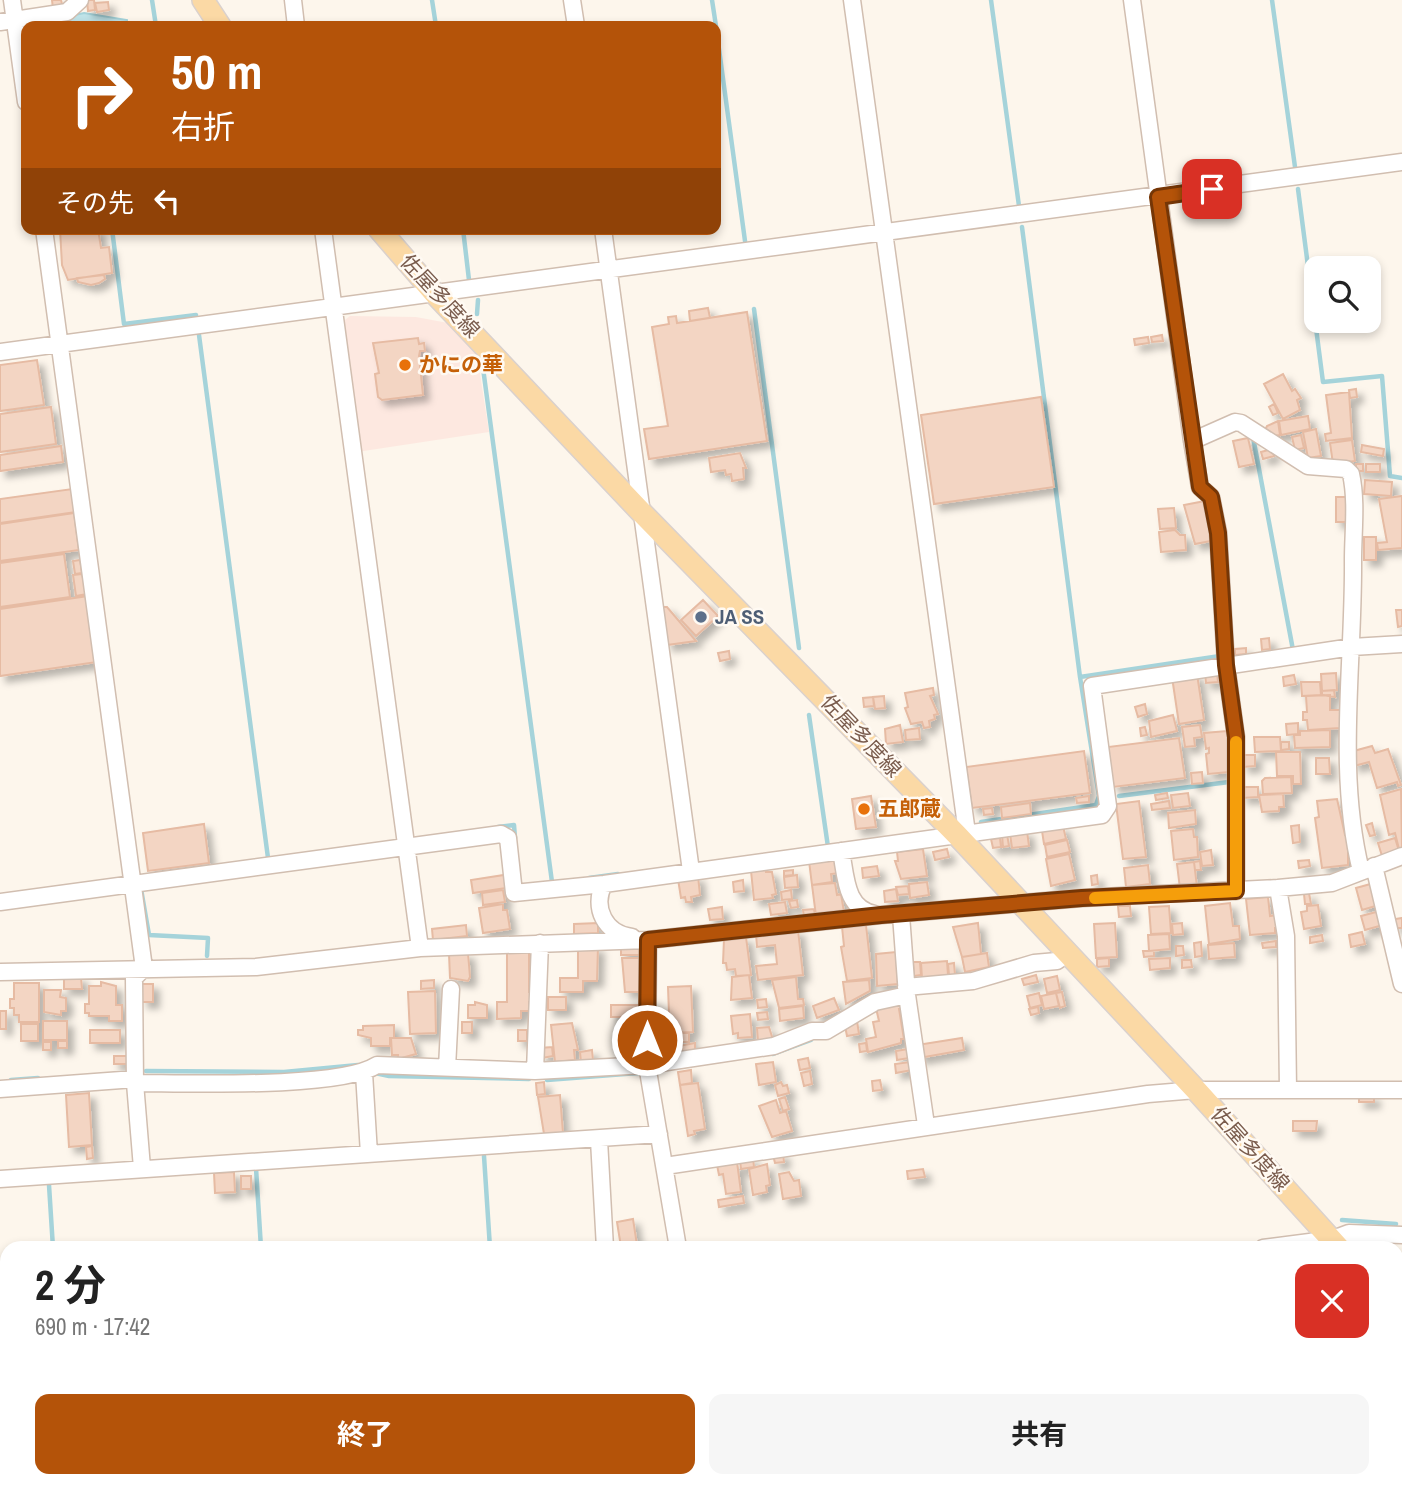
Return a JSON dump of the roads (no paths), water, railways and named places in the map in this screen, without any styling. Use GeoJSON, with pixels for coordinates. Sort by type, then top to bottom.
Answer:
{"type":"FeatureCollection","features":[{"type":"Feature","properties":{"kind":"main road"},"geometry":{"type":"LineString","coordinates":[[203,0],[217,21]]}},
{"type":"Feature","properties":{"kind":"main road","name":"佐屋多度線"},"geometry":{"type":"LineString","coordinates":[[384,235],[436,295],[643,514],[962,834],[1019,904],[1196,1090],[1334,1241]]}},
{"type":"Feature","properties":{"kind":"street"},"geometry":{"type":"LineString","coordinates":[[12,0],[7,21],[21,81]]}},
{"type":"Feature","properties":{"kind":"street"},"geometry":{"type":"LineString","coordinates":[[7,21],[67,12],[80,0]]}},
{"type":"Feature","properties":{"kind":"street"},"geometry":{"type":"LineString","coordinates":[[293,0],[295,21]]}},
{"type":"Feature","properties":{"kind":"street"},"geometry":{"type":"LineString","coordinates":[[572,0],[575,21]]}},
{"type":"Feature","properties":{"kind":"street"},"geometry":{"type":"LineString","coordinates":[[852,0],[962,834]]}},
{"type":"Feature","properties":{"kind":"street"},"geometry":{"type":"LineString","coordinates":[[1132,0],[1192,441],[1200,487],[1211,497],[1218,533],[1226,665],[1236,737],[1236,891]]}},
{"type":"Feature","properties":{"kind":"street"},"geometry":{"type":"LineString","coordinates":[[0,352],[334,309],[1402,162]]}},
{"type":"Feature","properties":{"kind":"street"},"geometry":{"type":"LineString","coordinates":[[45,235],[144,968]]}},
{"type":"Feature","properties":{"kind":"street"},"geometry":{"type":"LineString","coordinates":[[324,235],[420,948]]}},
{"type":"Feature","properties":{"kind":"street"},"geometry":{"type":"LineString","coordinates":[[604,235],[691,871]]}},
{"type":"Feature","properties":{"kind":"street"},"geometry":{"type":"LineString","coordinates":[[1192,441],[1235,422],[1241,423],[1308,466],[1346,470],[1351,474],[1352,647],[1348,703],[1349,784],[1368,869],[1402,984]]}},
{"type":"Feature","properties":{"kind":"street"},"geometry":{"type":"LineString","coordinates":[[0,902],[501,834],[508,838],[514,893],[604,884],[1102,816],[1108,806],[1092,686],[1352,647],[1402,644]]}},
{"type":"Feature","properties":{"kind":"street"},"geometry":{"type":"LineString","coordinates":[[841,850],[851,900],[865,912],[881,915]]}},
{"type":"Feature","properties":{"kind":"street"},"geometry":{"type":"LineString","coordinates":[[0,972],[256,967],[420,948],[648,940],[881,915],[1278,888],[1332,883],[1402,856]]}},
{"type":"Feature","properties":{"kind":"street"},"geometry":{"type":"LineString","coordinates":[[604,884],[599,894],[601,916],[622,936],[648,940]]}},
{"type":"Feature","properties":{"kind":"street"},"geometry":{"type":"LineString","coordinates":[[1278,888],[1286,936],[1288,1090]]}},
{"type":"Feature","properties":{"kind":"street"},"geometry":{"type":"LineString","coordinates":[[901,915],[906,991],[926,1125]]}},
{"type":"Feature","properties":{"kind":"street"},"geometry":{"type":"LineString","coordinates":[[648,940],[647,1065],[677,1241]]}},
{"type":"Feature","properties":{"kind":"street"},"geometry":{"type":"LineString","coordinates":[[535,1071],[540,943]]}},
{"type":"Feature","properties":{"kind":"street"},"geometry":{"type":"LineString","coordinates":[[0,1089],[135,1081],[269,1082],[364,1073],[377,1065],[535,1071],[647,1065],[774,1046],[813,1031],[826,1031],[875,1002],[906,991],[973,981],[1034,964],[1057,961],[1067,954]]}},
{"type":"Feature","properties":{"kind":"street"},"geometry":{"type":"LineString","coordinates":[[142,1168],[135,1081],[134,978],[144,968]]}},
{"type":"Feature","properties":{"kind":"street"},"geometry":{"type":"LineString","coordinates":[[447,1068],[451,989]]}},
{"type":"Feature","properties":{"kind":"street"},"geometry":{"type":"LineString","coordinates":[[364,1073],[369,1154]]}},
{"type":"Feature","properties":{"kind":"street"},"geometry":{"type":"LineString","coordinates":[[665,1166],[926,1125],[1196,1090],[1402,1090]]}},
{"type":"Feature","properties":{"kind":"street"},"geometry":{"type":"LineString","coordinates":[[0,1179],[659,1134]]}},
{"type":"Feature","properties":{"kind":"street"},"geometry":{"type":"LineString","coordinates":[[598,1140],[605,1241]]}},
{"type":"Feature","properties":{"kind":"street"},"geometry":{"type":"LineString","coordinates":[[1339,1241],[1349,1233],[1402,1236]]}},
{"type":"Feature","properties":{"kind":"water"},"geometry":{"type":"Polygon","coordinates":[[[84,13],[127,21],[69,21],[75,15],[84,13]]]}},
{"type":"Feature","properties":{"kind":"waterway"},"geometry":{"type":"LineString","coordinates":[[152,0],[155,21]]}},
{"type":"Feature","properties":{"kind":"waterway"},"geometry":{"type":"LineString","coordinates":[[432,0],[435,21]]}},
{"type":"Feature","properties":{"kind":"waterway"},"geometry":{"type":"LineString","coordinates":[[712,0],[715,21]]}},
{"type":"Feature","properties":{"kind":"waterway"},"geometry":{"type":"LineString","coordinates":[[991,0],[1019,206]]}},
{"type":"Feature","properties":{"kind":"waterway"},"geometry":{"type":"LineString","coordinates":[[1272,0],[1295,167]]}},
{"type":"Feature","properties":{"kind":"waterway"},"geometry":{"type":"LineString","coordinates":[[721,64],[745,241]]}},
{"type":"Feature","properties":{"kind":"waterway"},"geometry":{"type":"LineString","coordinates":[[1298,189],[1323,382],[1382,376],[1390,476],[1402,478]]}},
{"type":"Feature","properties":{"kind":"waterway"},"geometry":{"type":"LineString","coordinates":[[1022,227],[1080,677]]}},
{"type":"Feature","properties":{"kind":"waterway"},"geometry":{"type":"LineString","coordinates":[[113,235],[124,324],[196,315]]}},
{"type":"Feature","properties":{"kind":"waterway"},"geometry":{"type":"LineString","coordinates":[[464,235],[469,280]]}},
{"type":"Feature","properties":{"kind":"waterway"},"geometry":{"type":"LineString","coordinates":[[477,314],[478,300]]}},
{"type":"Feature","properties":{"kind":"waterway"},"geometry":{"type":"LineString","coordinates":[[754,309],[799,648]]}},
{"type":"Feature","properties":{"kind":"waterway"},"geometry":{"type":"LineString","coordinates":[[199,335],[268,858]]}},
{"type":"Feature","properties":{"kind":"waterway"},"geometry":{"type":"LineString","coordinates":[[483,368],[552,882]]}},
{"type":"Feature","properties":{"kind":"waterway"},"geometry":{"type":"LineString","coordinates":[[1253,437],[1293,650]]}},
{"type":"Feature","properties":{"kind":"waterway"},"geometry":{"type":"LineString","coordinates":[[981,822],[1096,805],[1099,796],[1080,677],[1220,656]]}},
{"type":"Feature","properties":{"kind":"waterway"},"geometry":{"type":"LineString","coordinates":[[809,715],[828,847]]}},
{"type":"Feature","properties":{"kind":"waterway"},"geometry":{"type":"LineString","coordinates":[[1119,796],[1229,782]]}},
{"type":"Feature","properties":{"kind":"waterway"},"geometry":{"type":"LineString","coordinates":[[498,827],[514,825],[515,838]]}},
{"type":"Feature","properties":{"kind":"waterway"},"geometry":{"type":"LineString","coordinates":[[589,878],[618,874]]}},
{"type":"Feature","properties":{"kind":"waterway"},"geometry":{"type":"LineString","coordinates":[[141,889],[149,935],[208,938],[207,956]]}},
{"type":"Feature","properties":{"kind":"waterway"},"geometry":{"type":"LineString","coordinates":[[773,1054],[811,1040]]}},
{"type":"Feature","properties":{"kind":"waterway"},"geometry":{"type":"LineString","coordinates":[[146,1071],[284,1072],[358,1065]]}},
{"type":"Feature","properties":{"kind":"waterway"},"geometry":{"type":"LineString","coordinates":[[375,1073],[389,1076],[529,1079]]}},
{"type":"Feature","properties":{"kind":"waterway"},"geometry":{"type":"LineString","coordinates":[[547,1080],[638,1073]]}},
{"type":"Feature","properties":{"kind":"waterway"},"geometry":{"type":"LineString","coordinates":[[11,1080],[38,1078]]}},
{"type":"Feature","properties":{"kind":"waterway"},"geometry":{"type":"LineString","coordinates":[[484,1156],[490,1241]]}},
{"type":"Feature","properties":{"kind":"waterway"},"geometry":{"type":"LineString","coordinates":[[256,1168],[261,1241]]}},
{"type":"Feature","properties":{"kind":"waterway"},"geometry":{"type":"LineString","coordinates":[[49,1185],[53,1241]]}},
{"type":"Feature","properties":{"kind":"waterway"},"geometry":{"type":"LineString","coordinates":[[1342,1220],[1396,1224]]}},
{"type":"Feature","properties":{"kind":"place","name":"かにの華"},"geometry":{"type":"Point","coordinates":[405,365]}},
{"type":"Feature","properties":{"kind":"place","name":"JA SS"},"geometry":{"type":"Point","coordinates":[701,617]}},
{"type":"Feature","properties":{"kind":"place","name":"五郎蔵"},"geometry":{"type":"Point","coordinates":[864,809]}}]}
